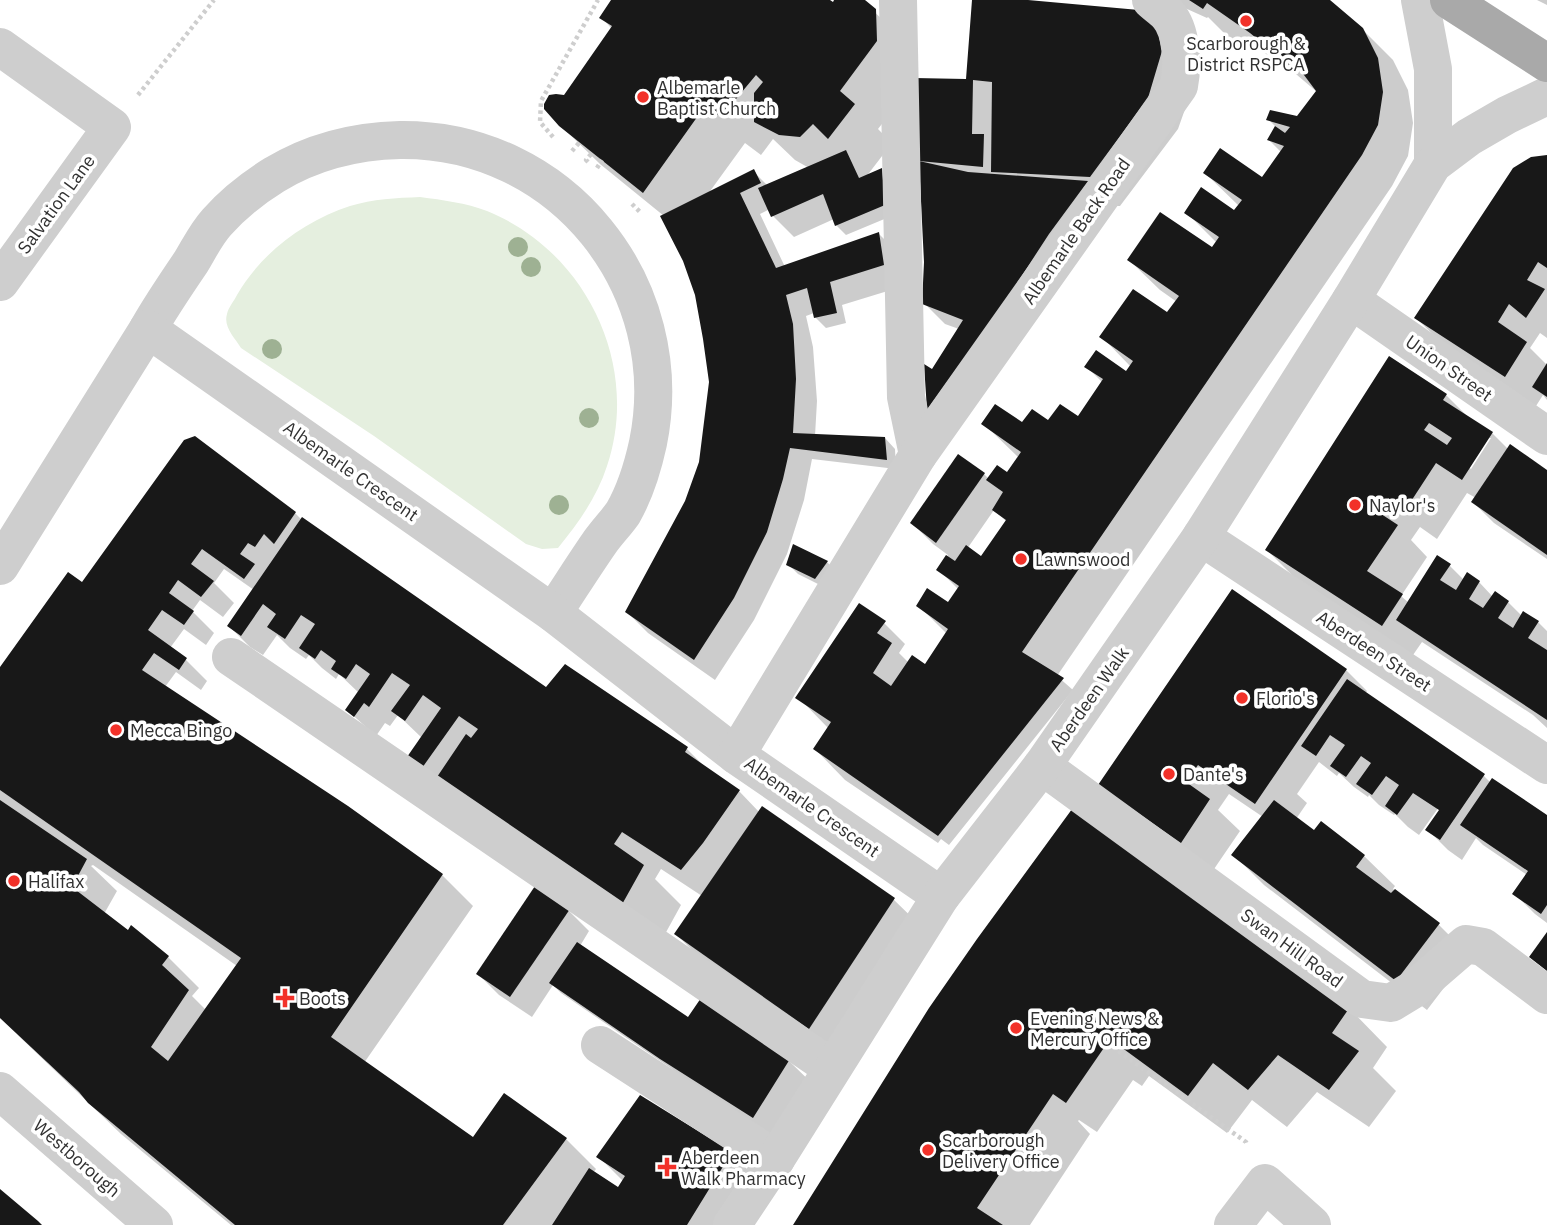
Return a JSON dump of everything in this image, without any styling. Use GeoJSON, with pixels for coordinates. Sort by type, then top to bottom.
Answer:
{"type":"FeatureCollection","features":[{"type":"Feature","properties":{"kind":"main road"},"geometry":{"type":"LineString","coordinates":[[1449,0],[1547,63]]}},
{"type":"Feature","properties":{"kind":"street"},"geometry":{"type":"LineString","coordinates":[[898,0],[906,397],[918,456]]}},
{"type":"Feature","properties":{"kind":"street","name":"Albemarle Back Road"},"geometry":{"type":"LineString","coordinates":[[736,755],[918,456],[1179,86],[1182,69],[1180,42],[1170,16],[1151,0]]}},
{"type":"Feature","properties":{"kind":"street"},"geometry":{"type":"LineString","coordinates":[[1420,0],[1433,69],[1433,164]]}},
{"type":"Feature","properties":{"kind":"street"},"geometry":{"type":"LineString","coordinates":[[0,47],[112,127]]}},
{"type":"Feature","properties":{"kind":"street","name":"Aberdeen Walk"},"geometry":{"type":"LineString","coordinates":[[732,1225],[941,896],[1042,766],[1201,537],[1351,300],[1433,164],[1469,137],[1547,96]]}},
{"type":"Feature","properties":{"kind":"street","name":"Salvation Lane"},"geometry":{"type":"LineString","coordinates":[[0,282],[112,127]]}},
{"type":"Feature","properties":{"kind":"street"},"geometry":{"type":"LineString","coordinates":[[0,566],[215,224],[243,197],[274,175],[308,158],[344,146],[382,140],[421,140],[459,146],[495,157],[530,174],[561,196],[601,236],[621,267],[637,300],[647,335],[653,372],[653,408],[648,445],[638,480],[622,513],[553,613]]}},
{"type":"Feature","properties":{"kind":"street","name":"Union Street"},"geometry":{"type":"LineString","coordinates":[[1351,300],[1547,436]]}},
{"type":"Feature","properties":{"kind":"street","name":"Albemarle Crescent"},"geometry":{"type":"LineString","coordinates":[[148,329],[553,613],[736,755],[941,896]]}},
{"type":"Feature","properties":{"kind":"street","name":"Aberdeen Street"},"geometry":{"type":"LineString","coordinates":[[1201,537],[1547,765]]}},
{"type":"Feature","properties":{"kind":"street"},"geometry":{"type":"LineString","coordinates":[[231,657],[832,1068]]}},
{"type":"Feature","properties":{"kind":"street","name":"Swan Hill Road"},"geometry":{"type":"LineString","coordinates":[[1042,766],[1363,999],[1391,1003],[1414,989],[1466,944],[1483,947],[1547,995]]}},
{"type":"Feature","properties":{"kind":"street"},"geometry":{"type":"LineString","coordinates":[[600,1045],[776,1159]]}},
{"type":"Feature","properties":{"kind":"street","name":"Westborough"},"geometry":{"type":"LineString","coordinates":[[0,1091],[154,1225]]}},
{"type":"Feature","properties":{"kind":"street"},"geometry":{"type":"LineString","coordinates":[[1233,1225],[1265,1184],[1312,1225]]}},
{"type":"Feature","properties":{"kind":"path"},"geometry":{"type":"LineString","coordinates":[[112,127],[214,0]]}},
{"type":"Feature","properties":{"kind":"path"},"geometry":{"type":"LineString","coordinates":[[556,140],[540,122],[541,101],[598,0]]}},
{"type":"Feature","properties":{"kind":"path"},"geometry":{"type":"LineString","coordinates":[[572,151],[579,143]]}},
{"type":"Feature","properties":{"kind":"path"},"geometry":{"type":"LineString","coordinates":[[564,146],[586,160]]}},
{"type":"Feature","properties":{"kind":"path"},"geometry":{"type":"LineString","coordinates":[[561,196],[592,153]]}},
{"type":"Feature","properties":{"kind":"path"},"geometry":{"type":"LineString","coordinates":[[597,168],[602,160]]}},
{"type":"Feature","properties":{"kind":"path"},"geometry":{"type":"LineString","coordinates":[[1107,1043],[1246,1142],[1265,1184]]}},
{"type":"Feature","properties":{"kind":"green space"},"geometry":{"type":"Polygon","coordinates":[[[420,197],[479,208],[522,229],[552,254],[577,283],[597,316],[610,351],[617,389],[616,428],[607,466],[593,499],[558,548],[542,549],[526,544],[374,436],[241,348],[228,328],[228,312],[247,280],[258,265],[285,240],[316,220],[350,206],[376,200],[420,197]]]}},
{"type":"Feature","properties":{"kind":"building","name":"Albemarle Baptist Church"},"geometry":{"type":"Polygon","coordinates":[[[611,0],[865,0],[876,9],[877,41],[840,91],[855,104],[828,139],[813,124],[800,137],[779,135],[754,122],[754,93],[763,82],[756,75],[721,117],[705,106],[643,193],[559,126],[544,109],[549,95],[564,95],[612,26],[599,18],[611,0]]]}},
{"type":"Feature","properties":{"kind":"building"},"geometry":{"type":"Polygon","coordinates":[[[972,0],[1028,0],[1139,10],[1157,26],[1162,51],[1148,98],[1090,177],[991,172],[992,82],[973,80],[972,134],[984,134],[983,167],[919,161],[914,78],[966,79],[972,0]]]}},
{"type":"Feature","properties":{"kind":"building"},"geometry":{"type":"Polygon","coordinates":[[[1189,0],[1330,0],[1363,28],[1378,58],[1383,92],[1378,125],[1362,155],[1022,652],[1064,678],[938,836],[813,749],[831,722],[795,698],[859,603],[886,621],[877,633],[892,643],[873,673],[891,686],[912,655],[925,664],[948,629],[916,606],[927,588],[948,602],[959,586],[936,570],[946,555],[955,561],[966,545],[981,556],[1006,520],[992,510],[1003,492],[986,480],[997,465],[1007,472],[1021,452],[981,424],[995,404],[1022,422],[1032,409],[1048,420],[1060,404],[1078,416],[1103,379],[1084,367],[1096,350],[1126,371],[1133,361],[1099,337],[1133,289],[1167,312],[1179,296],[1127,260],[1160,212],[1212,247],[1219,237],[1184,213],[1201,187],[1234,210],[1242,200],[1203,173],[1220,148],[1262,177],[1284,146],[1267,140],[1275,126],[1285,133],[1290,127],[1266,120],[1270,110],[1297,116],[1316,91],[1298,67],[1295,70],[1250,33],[1207,3],[1203,9],[1189,0]]]}},
{"type":"Feature","properties":{"kind":"building"},"geometry":{"type":"Polygon","coordinates":[[[846,150],[859,178],[882,168],[885,205],[835,226],[823,194],[771,217],[758,188],[846,150]]]}},
{"type":"Feature","properties":{"kind":"building"},"geometry":{"type":"Polygon","coordinates":[[[1547,155],[1547,268],[1538,262],[1527,280],[1545,289],[1526,318],[1509,304],[1498,322],[1527,342],[1505,377],[1414,318],[1513,168],[1531,157],[1547,155]]]}},
{"type":"Feature","properties":{"kind":"building"},"geometry":{"type":"Polygon","coordinates":[[[919,161],[968,172],[1088,181],[927,410],[924,364],[932,369],[963,320],[922,304],[924,262],[919,161]]]}},
{"type":"Feature","properties":{"kind":"building"},"geometry":{"type":"Polygon","coordinates":[[[754,169],[761,183],[740,193],[776,268],[879,232],[884,265],[830,282],[837,313],[814,318],[807,288],[786,295],[793,324],[796,379],[793,433],[885,437],[887,460],[790,448],[767,532],[734,598],[694,660],[625,612],[685,501],[699,462],[709,382],[695,295],[683,261],[660,216],[754,169]]]}},
{"type":"Feature","properties":{"kind":"building"},"geometry":{"type":"Polygon","coordinates":[[[1389,356],[1447,394],[1443,400],[1493,432],[1462,480],[1436,463],[1406,509],[1388,498],[1378,512],[1398,525],[1367,571],[1403,594],[1382,626],[1265,550],[1389,356]],[[1429,423],[1424,430],[1447,445],[1452,438],[1429,423]]]}},
{"type":"Feature","properties":{"kind":"building"},"geometry":{"type":"Polygon","coordinates":[[[1547,363],[1547,397],[1532,387],[1547,363]]]}},
{"type":"Feature","properties":{"kind":"building"},"geometry":{"type":"Polygon","coordinates":[[[195,436],[296,512],[274,544],[264,534],[255,547],[248,543],[240,554],[255,564],[244,579],[202,549],[191,564],[214,581],[201,597],[178,580],[169,593],[194,611],[184,625],[162,610],[148,630],[187,658],[179,670],[154,653],[142,670],[348,806],[443,874],[331,1037],[473,1137],[504,1093],[567,1138],[503,1225],[235,1225],[88,1103],[0,1018],[0,800],[87,859],[72,887],[128,930],[131,925],[169,956],[162,965],[189,990],[151,1047],[168,1061],[241,958],[0,790],[0,667],[68,572],[82,582],[184,440],[195,436]]]}},
{"type":"Feature","properties":{"kind":"building"},"geometry":{"type":"Polygon","coordinates":[[[1510,444],[1547,470],[1547,555],[1471,502],[1510,444]]]}},
{"type":"Feature","properties":{"kind":"building"},"geometry":{"type":"Polygon","coordinates":[[[958,454],[985,473],[936,543],[910,523],[958,454]]]}},
{"type":"Feature","properties":{"kind":"building"},"geometry":{"type":"Polygon","coordinates":[[[302,517],[546,687],[565,664],[688,747],[685,752],[740,790],[681,870],[622,832],[614,844],[644,865],[620,908],[435,780],[466,734],[471,738],[478,729],[459,716],[422,768],[407,757],[441,708],[423,695],[405,721],[391,711],[410,685],[392,673],[369,707],[364,703],[354,717],[345,710],[370,674],[356,664],[346,679],[331,669],[336,661],[321,650],[315,659],[299,648],[315,624],[301,615],[285,639],[267,627],[276,614],[263,604],[241,636],[227,626],[302,517]]]}},
{"type":"Feature","properties":{"kind":"building"},"geometry":{"type":"Polygon","coordinates":[[[793,544],[828,561],[815,579],[786,565],[793,544]]]}},
{"type":"Feature","properties":{"kind":"building"},"geometry":{"type":"Polygon","coordinates":[[[1437,555],[1451,564],[1440,580],[1456,590],[1467,572],[1480,581],[1469,599],[1483,608],[1495,591],[1509,601],[1498,618],[1513,628],[1523,611],[1539,621],[1528,638],[1547,650],[1547,720],[1396,620],[1437,555]]]}},
{"type":"Feature","properties":{"kind":"building"},"geometry":{"type":"Polygon","coordinates":[[[1232,589],[1347,669],[1255,804],[1198,765],[1186,782],[1210,799],[1181,843],[1098,785],[1232,589]]]}},
{"type":"Feature","properties":{"kind":"building"},"geometry":{"type":"Polygon","coordinates":[[[1347,679],[1485,774],[1440,840],[1425,830],[1439,810],[1413,793],[1397,815],[1385,806],[1399,785],[1386,776],[1372,795],[1356,784],[1371,763],[1361,756],[1346,777],[1330,766],[1345,745],[1330,735],[1316,756],[1301,746],[1347,679]]]}},
{"type":"Feature","properties":{"kind":"building"},"geometry":{"type":"Polygon","coordinates":[[[1492,778],[1547,815],[1547,905],[1541,914],[1512,894],[1528,871],[1460,825],[1492,778]]]}},
{"type":"Feature","properties":{"kind":"building"},"geometry":{"type":"Polygon","coordinates":[[[1274,800],[1314,830],[1321,821],[1365,855],[1356,867],[1391,893],[1395,889],[1440,923],[1396,981],[1231,855],[1274,800]]]}},
{"type":"Feature","properties":{"kind":"building"},"geometry":{"type":"Polygon","coordinates":[[[1075,805],[1350,1007],[1332,1033],[1359,1051],[1329,1090],[1278,1055],[1248,1090],[1213,1063],[1188,1096],[1110,1039],[1066,1103],[1053,1094],[977,1208],[1003,1225],[793,1225],[929,1008],[1075,805]]]}},
{"type":"Feature","properties":{"kind":"building"},"geometry":{"type":"Polygon","coordinates":[[[762,806],[895,898],[809,1029],[674,934],[762,806]]]}},
{"type":"Feature","properties":{"kind":"building"},"geometry":{"type":"Polygon","coordinates":[[[535,886],[570,909],[510,997],[476,974],[535,886]]]}},
{"type":"Feature","properties":{"kind":"building"},"geometry":{"type":"Polygon","coordinates":[[[1547,932],[1547,971],[1529,957],[1547,932]]]}},
{"type":"Feature","properties":{"kind":"building"},"geometry":{"type":"Polygon","coordinates":[[[577,942],[688,1017],[701,998],[790,1059],[753,1118],[660,1059],[549,983],[577,942]]]}},
{"type":"Feature","properties":{"kind":"building","name":"Aberdeen Walk Pharmacy"},"geometry":{"type":"Polygon","coordinates":[[[640,1095],[732,1152],[687,1225],[552,1225],[589,1168],[618,1187],[625,1176],[596,1157],[640,1095]]]}},
{"type":"Feature","properties":{"kind":"building"},"geometry":{"type":"Polygon","coordinates":[[[0,1189],[38,1221],[42,1225],[0,1225],[0,1189]]]}},
{"type":"Feature","properties":{"kind":"place","name":"Scarborough & District RSPCA"},"geometry":{"type":"Point","coordinates":[1246,21]}},
{"type":"Feature","properties":{"kind":"place","name":"Albemarle Baptist Church"},"geometry":{"type":"Point","coordinates":[643,97]}},
{"type":"Feature","properties":{"kind":"place","name":"Naylor's"},"geometry":{"type":"Point","coordinates":[1355,505]}},
{"type":"Feature","properties":{"kind":"place","name":"Lawnswood"},"geometry":{"type":"Point","coordinates":[1021,559]}},
{"type":"Feature","properties":{"kind":"place","name":"Florio's"},"geometry":{"type":"Point","coordinates":[1242,698]}},
{"type":"Feature","properties":{"kind":"place","name":"Mecca Bingo"},"geometry":{"type":"Point","coordinates":[116,730]}},
{"type":"Feature","properties":{"kind":"place","name":"Dante's"},"geometry":{"type":"Point","coordinates":[1169,774]}},
{"type":"Feature","properties":{"kind":"place","name":"Halifax"},"geometry":{"type":"Point","coordinates":[14,881]}},
{"type":"Feature","properties":{"kind":"place","name":"Boots"},"geometry":{"type":"Point","coordinates":[285,998]}},
{"type":"Feature","properties":{"kind":"place","name":"Evening News & Mercury Office"},"geometry":{"type":"Point","coordinates":[1016,1028]}},
{"type":"Feature","properties":{"kind":"place","name":"Scarborough Delivery Office"},"geometry":{"type":"Point","coordinates":[928,1150]}},
{"type":"Feature","properties":{"kind":"place","name":"Aberdeen Walk Pharmacy"},"geometry":{"type":"Point","coordinates":[667,1167]}}]}
